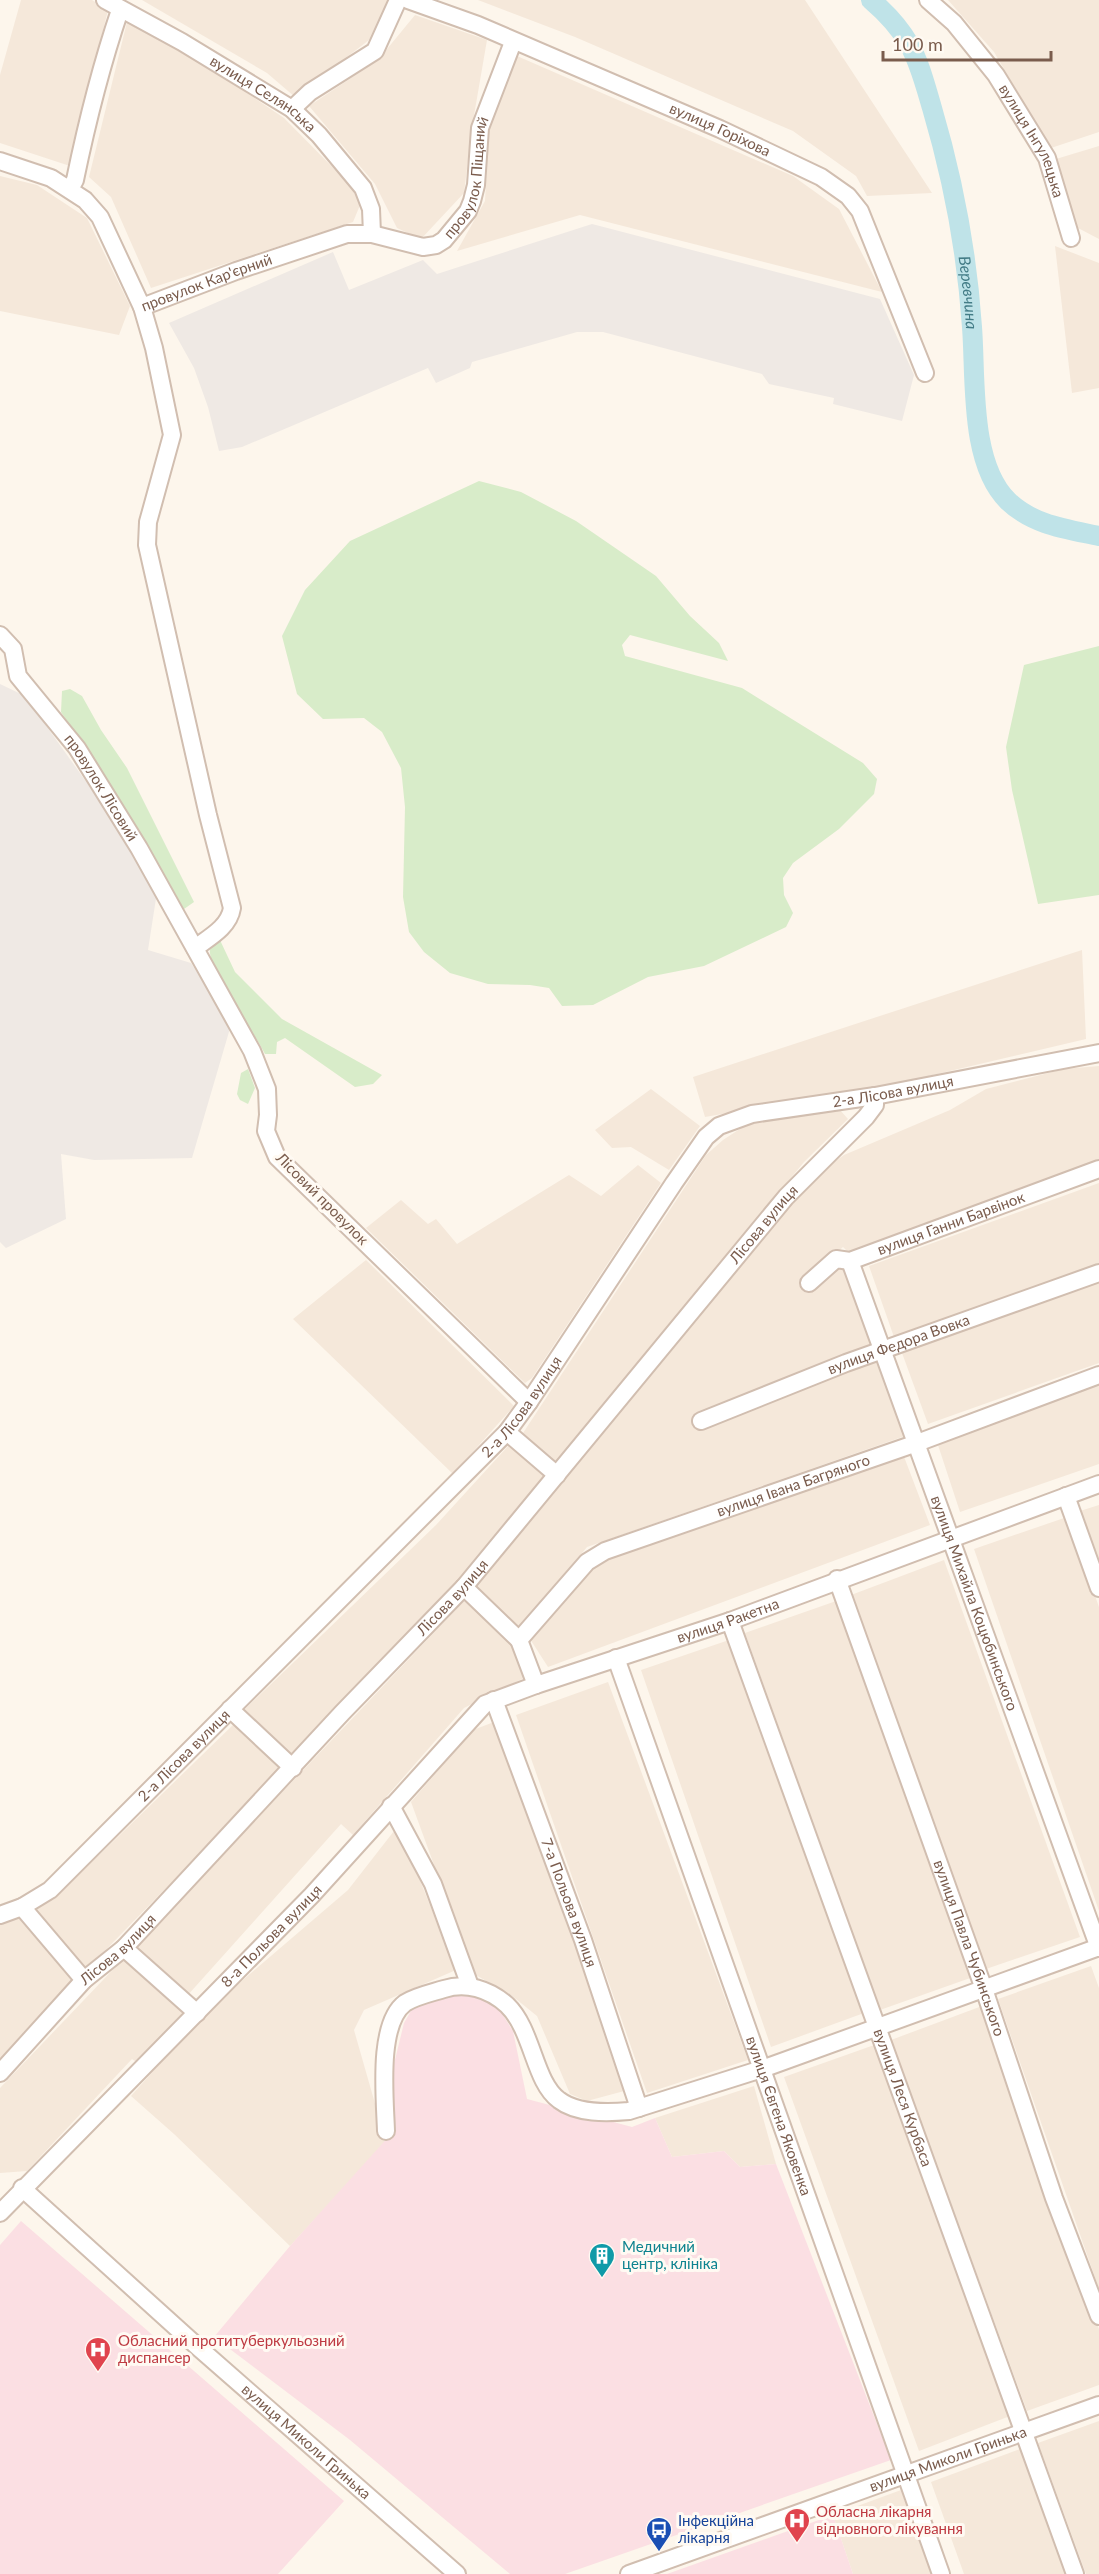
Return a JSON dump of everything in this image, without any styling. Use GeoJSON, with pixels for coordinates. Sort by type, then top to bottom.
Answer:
{"type":"FeatureCollection","features":[{"type":"Feature","properties":{"kind":"street","name":"вулиця Селянська"},"geometry":{"type":"LineString","coordinates":[[105,0],[182,42],[292,110],[319,135],[363,188],[371,209],[372,234]]}},
{"type":"Feature","properties":{"kind":"street"},"geometry":{"type":"LineString","coordinates":[[292,110],[310,92],[375,51],[398,0]]}},
{"type":"Feature","properties":{"kind":"street","name":"вулиця Горіхова"},"geometry":{"type":"LineString","coordinates":[[408,0],[477,25],[720,129],[822,177],[848,196],[860,211],[925,373]]}},
{"type":"Feature","properties":{"kind":"street","name":"вулиця Інгулецька"},"geometry":{"type":"LineString","coordinates":[[928,0],[954,23],[996,75],[1047,158],[1071,238]]}},
{"type":"Feature","properties":{"kind":"street"},"geometry":{"type":"LineString","coordinates":[[70,189],[75,180],[105,55],[120,10]]}},
{"type":"Feature","properties":{"kind":"street","name":"провулок Піщаний"},"geometry":{"type":"LineString","coordinates":[[372,234],[423,247],[436,245],[451,234],[472,201],[476,185],[480,128],[513,42]]}},
{"type":"Feature","properties":{"kind":"street","name":"провулок Кар'єрний"},"geometry":{"type":"LineString","coordinates":[[0,161],[51,178],[85,200],[100,217],[142,307],[347,234],[372,234]]}},
{"type":"Feature","properties":{"kind":"street"},"geometry":{"type":"LineString","coordinates":[[142,307],[154,348],[172,435],[148,522],[147,545],[208,815],[231,900],[231,915],[227,922],[216,934],[195,948]]}},
{"type":"Feature","properties":{"kind":"street","name":"провулок Лісовий"},"geometry":{"type":"LineString","coordinates":[[0,634],[14,649],[18,676],[77,748],[139,848],[195,948]]}},
{"type":"Feature","properties":{"kind":"street","name":"Лісовий провулок"},"geometry":{"type":"LineString","coordinates":[[195,948],[260,1067],[268,1102],[266,1131],[277,1157],[529,1402]]}},
{"type":"Feature","properties":{"kind":"street","name":"2-а Лісова вулиця"},"geometry":{"type":"LineString","coordinates":[[0,1915],[22,1907],[50,1890],[507,1432],[674,1183],[713,1131],[752,1114],[875,1096],[1099,1053]]}},
{"type":"Feature","properties":{"kind":"street","name":"Лісова вулиця"},"geometry":{"type":"LineString","coordinates":[[0,2073],[84,1980],[124,1948],[342,1713],[464,1587],[786,1197],[866,1117],[875,1105],[875,1096]]}},
{"type":"Feature","properties":{"kind":"street","name":"вулиця Ганни Барвінок"},"geometry":{"type":"LineString","coordinates":[[809,1283],[832,1261],[841,1258],[850,1260],[1099,1169]]}},
{"type":"Feature","properties":{"kind":"street","name":"вулиця Михайла Коцюбинського"},"geometry":{"type":"LineString","coordinates":[[850,1260],[1099,1947]]}},
{"type":"Feature","properties":{"kind":"street","name":"вулиця Федора Вовка"},"geometry":{"type":"LineString","coordinates":[[701,1421],[883,1350],[1099,1273]]}},
{"type":"Feature","properties":{"kind":"street","name":"вулиця Івана Багряного"},"geometry":{"type":"LineString","coordinates":[[519,1640],[594,1556],[917,1443],[1099,1375]]}},
{"type":"Feature","properties":{"kind":"street"},"geometry":{"type":"LineString","coordinates":[[507,1432],[557,1475]]}},
{"type":"Feature","properties":{"kind":"street","name":"вулиця Ракетна"},"geometry":{"type":"LineString","coordinates":[[391,1806],[485,1704],[730,1621],[837,1579],[1099,1484]]}},
{"type":"Feature","properties":{"kind":"street"},"geometry":{"type":"LineString","coordinates":[[1066,1496],[1099,1588]]}},
{"type":"Feature","properties":{"kind":"street","name":"вулиця Павла Чубинського"},"geometry":{"type":"LineString","coordinates":[[837,1579],[984,1989],[1054,2198],[1099,2316]]}},
{"type":"Feature","properties":{"kind":"street"},"geometry":{"type":"LineString","coordinates":[[464,1587],[519,1640],[536,1685]]}},
{"type":"Feature","properties":{"kind":"street","name":"вулиця Леся Курбаса"},"geometry":{"type":"LineString","coordinates":[[730,1621],[1075,2574]]}},
{"type":"Feature","properties":{"kind":"street","name":"вулиця Євгена Яковенка"},"geometry":{"type":"LineString","coordinates":[[616,1658],[829,2264],[941,2574]]}},
{"type":"Feature","properties":{"kind":"street","name":"7-а Польова вулиця"},"geometry":{"type":"LineString","coordinates":[[494,1700],[583,1940],[639,2108]]}},
{"type":"Feature","properties":{"kind":"street"},"geometry":{"type":"LineString","coordinates":[[230,1709],[293,1768]]}},
{"type":"Feature","properties":{"kind":"street"},"geometry":{"type":"LineString","coordinates":[[391,1806],[433,1884],[470,1986]]}},
{"type":"Feature","properties":{"kind":"street","name":"8-а Польова вулиця"},"geometry":{"type":"LineString","coordinates":[[3,2202],[22,2188],[197,2013],[312,1895],[391,1806]]}},
{"type":"Feature","properties":{"kind":"street"},"geometry":{"type":"LineString","coordinates":[[22,1907],[84,1980]]}},
{"type":"Feature","properties":{"kind":"street"},"geometry":{"type":"LineString","coordinates":[[386,2131],[387,2043],[398,2011],[416,1998],[456,1985],[470,1986],[484,1991],[507,2006],[523,2026],[550,2092],[560,2101],[573,2108],[616,2112],[639,2108],[762,2070],[877,2026],[1099,1947]]}},
{"type":"Feature","properties":{"kind":"street"},"geometry":{"type":"LineString","coordinates":[[124,1948],[197,2013]]}},
{"type":"Feature","properties":{"kind":"street","name":"вулиця Миколи Гринька"},"geometry":{"type":"LineString","coordinates":[[22,2188],[199,2348],[457,2574]]}},
{"type":"Feature","properties":{"kind":"street","name":"вулиця Миколи Гринька"},"geometry":{"type":"LineString","coordinates":[[629,2574],[1099,2405]]}},
{"type":"Feature","properties":{"kind":"shaded area"},"geometry":{"type":"Polygon","coordinates":[[[21,0],[92,0],[108,10],[70,166],[0,143],[0,75],[21,0]]]}},
{"type":"Feature","properties":{"kind":"shaded area"},"geometry":{"type":"Polygon","coordinates":[[[142,0],[389,1],[369,40],[295,97],[267,73],[142,0]]]}},
{"type":"Feature","properties":{"kind":"shaded area"},"geometry":{"type":"Polygon","coordinates":[[[478,0],[805,0],[932,193],[867,196],[856,176],[793,131],[575,37],[478,0]]]}},
{"type":"Feature","properties":{"kind":"shaded area"},"geometry":{"type":"Polygon","coordinates":[[[948,0],[1099,0],[1099,132],[1051,148],[994,52],[948,0]]]}},
{"type":"Feature","properties":{"kind":"shaded area"},"geometry":{"type":"Polygon","coordinates":[[[415,15],[487,40],[472,127],[464,193],[421,239],[397,228],[375,184],[309,106],[378,60],[415,15]]]}},
{"type":"Feature","properties":{"kind":"shaded area"},"geometry":{"type":"Polygon","coordinates":[[[127,22],[219,74],[284,118],[363,198],[353,222],[151,288],[111,197],[89,177],[127,22]]]}},
{"type":"Feature","properties":{"kind":"shaded area"},"geometry":{"type":"Polygon","coordinates":[[[517,56],[793,176],[839,209],[882,292],[580,215],[457,251],[485,201],[489,125],[517,56]]]}},
{"type":"Feature","properties":{"kind":"shaded area"},"geometry":{"type":"Polygon","coordinates":[[[1099,146],[1099,239],[1078,228],[1056,159],[1099,146]]]}},
{"type":"Feature","properties":{"kind":"shaded area"},"geometry":{"type":"Polygon","coordinates":[[[0,176],[37,185],[87,218],[130,306],[119,335],[0,311],[0,176]]]}},
{"type":"Feature","properties":{"kind":"shaded area"},"geometry":{"type":"Polygon","coordinates":[[[592,224],[880,299],[914,375],[902,421],[833,404],[834,398],[769,384],[762,374],[603,332],[577,332],[472,362],[470,368],[436,383],[428,368],[242,447],[219,451],[208,407],[194,368],[169,323],[333,252],[349,290],[423,260],[437,274],[592,224]]]}},
{"type":"Feature","properties":{"kind":"shaded area"},"geometry":{"type":"Polygon","coordinates":[[[1055,246],[1099,263],[1099,388],[1072,393],[1055,246]]]}},
{"type":"Feature","properties":{"kind":"shaded area"},"geometry":{"type":"Polygon","coordinates":[[[0,684],[25,696],[134,849],[157,892],[148,950],[191,963],[231,1025],[192,1158],[94,1160],[61,1154],[66,1219],[6,1248],[0,1242],[0,684]]]}},
{"type":"Feature","properties":{"kind":"shaded area"},"geometry":{"type":"Polygon","coordinates":[[[1082,950],[1086,1039],[903,1082],[705,1117],[693,1077],[1082,950]]]}},
{"type":"Feature","properties":{"kind":"shaded area"},"geometry":{"type":"Polygon","coordinates":[[[1099,1066],[1099,1164],[851,1255],[843,1247],[803,1283],[841,1265],[846,1270],[874,1346],[704,1412],[693,1425],[695,1429],[878,1361],[905,1436],[587,1547],[520,1628],[472,1587],[816,1175],[844,1155],[950,1110],[986,1089],[1064,1069],[1099,1066]]]}},
{"type":"Feature","properties":{"kind":"shaded area"},"geometry":{"type":"Polygon","coordinates":[[[651,1089],[700,1126],[669,1170],[631,1147],[612,1148],[595,1130],[651,1089]]]}},
{"type":"Feature","properties":{"kind":"shaded area"},"geometry":{"type":"Polygon","coordinates":[[[840,1110],[848,1119],[804,1162],[557,1464],[523,1433],[706,1155],[723,1140],[752,1121],[840,1110]]]}},
{"type":"Feature","properties":{"kind":"shaded area"},"geometry":{"type":"Polygon","coordinates":[[[638,1165],[661,1183],[532,1378],[525,1383],[366,1228],[401,1200],[428,1224],[436,1219],[457,1244],[569,1175],[601,1196],[638,1165]]]}},
{"type":"Feature","properties":{"kind":"shaded area"},"geometry":{"type":"Polygon","coordinates":[[[1099,1183],[1099,1264],[894,1337],[869,1266],[1099,1183]]]}},
{"type":"Feature","properties":{"kind":"shaded area"},"geometry":{"type":"Polygon","coordinates":[[[366,1260],[514,1406],[453,1474],[293,1319],[366,1260]]]}},
{"type":"Feature","properties":{"kind":"shaded area"},"geometry":{"type":"Polygon","coordinates":[[[1099,1282],[1099,1363],[928,1424],[902,1353],[1099,1282]]]}},
{"type":"Feature","properties":{"kind":"shaded area"},"geometry":{"type":"Polygon","coordinates":[[[1099,1383],[1099,1464],[960,1512],[937,1442],[1099,1383]]]}},
{"type":"Feature","properties":{"kind":"shaded area"},"geometry":{"type":"Polygon","coordinates":[[[511,1443],[549,1475],[418,1629],[292,1761],[243,1711],[436,1525],[511,1443]]]}},
{"type":"Feature","properties":{"kind":"shaded area"},"geometry":{"type":"Polygon","coordinates":[[[903,1454],[930,1525],[548,1667],[530,1639],[598,1563],[903,1454]]]}},
{"type":"Feature","properties":{"kind":"shaded area"},"geometry":{"type":"Polygon","coordinates":[[[1099,1505],[1099,1565],[1080,1511],[1099,1505]]]}},
{"type":"Feature","properties":{"kind":"shaded area"},"geometry":{"type":"Polygon","coordinates":[[[1067,1517],[1099,1607],[1099,1911],[974,1549],[1067,1517]]]}},
{"type":"Feature","properties":{"kind":"shaded area"},"geometry":{"type":"Polygon","coordinates":[[[944,1560],[1080,1937],[986,1969],[851,1595],[944,1560]]]}},
{"type":"Feature","properties":{"kind":"shaded area"},"geometry":{"type":"Polygon","coordinates":[[[465,1600],[509,1638],[526,1677],[464,1708],[353,1835],[341,1824],[187,1996],[134,1948],[465,1600]]]}},
{"type":"Feature","properties":{"kind":"shaded area"},"geometry":{"type":"Polygon","coordinates":[[[839,1600],[973,1977],[880,2010],[745,1633],[839,1600]]]}},
{"type":"Feature","properties":{"kind":"shaded area"},"geometry":{"type":"Polygon","coordinates":[[[729,1640],[864,2013],[771,2047],[641,1670],[729,1640]]]}},
{"type":"Feature","properties":{"kind":"shaded area"},"geometry":{"type":"Polygon","coordinates":[[[608,1682],[748,2060],[647,2093],[516,1715],[608,1682]]]}},
{"type":"Feature","properties":{"kind":"shaded area"},"geometry":{"type":"Polygon","coordinates":[[[236,1722],[283,1768],[88,1968],[76,1963],[33,1916],[35,1909],[49,1898],[53,1900],[236,1722]]]}},
{"type":"Feature","properties":{"kind":"shaded area"},"geometry":{"type":"Polygon","coordinates":[[[494,1722],[628,2090],[587,2101],[570,2094],[537,2016],[511,1995],[474,1974],[411,1802],[473,1730],[494,1722]]]}},
{"type":"Feature","properties":{"kind":"shaded area"},"geometry":{"type":"Polygon","coordinates":[[[394,1831],[419,1878],[456,1970],[364,2010],[354,2030],[386,2142],[290,2246],[174,2134],[131,2096],[208,2010],[348,1890],[394,1831]]]}},
{"type":"Feature","properties":{"kind":"shaded area"},"geometry":{"type":"Polygon","coordinates":[[[21,1915],[78,1980],[0,2064],[0,1922],[21,1915]]]}},
{"type":"Feature","properties":{"kind":"shaded area"},"geometry":{"type":"Polygon","coordinates":[[[124,1958],[188,2013],[138,2063],[132,2059],[27,2171],[0,2173],[0,2088],[124,1958]]]}},
{"type":"Feature","properties":{"kind":"shaded area"},"geometry":{"type":"Polygon","coordinates":[[[1091,1966],[1099,1988],[1099,2289],[998,1999],[1091,1966]]]}},
{"type":"Feature","properties":{"kind":"shaded area"},"geometry":{"type":"Polygon","coordinates":[[[464,1990],[497,2006],[513,2031],[527,2099],[632,2127],[655,2118],[672,2157],[724,2151],[740,2167],[776,2164],[891,2460],[565,2574],[510,2574],[350,2440],[214,2337],[290,2246],[391,2134],[392,2072],[404,2023],[415,2004],[464,1990]]]}},
{"type":"Feature","properties":{"kind":"shaded area"},"geometry":{"type":"Polygon","coordinates":[[[982,2006],[1099,2329],[1099,2385],[1027,2411],[891,2040],[982,2006]]]}},
{"type":"Feature","properties":{"kind":"shaded area"},"geometry":{"type":"Polygon","coordinates":[[[877,2044],[1010,2416],[919,2451],[784,2077],[877,2044]]]}},
{"type":"Feature","properties":{"kind":"shaded area"},"geometry":{"type":"Polygon","coordinates":[[[754,2086],[776,2164],[740,2167],[724,2151],[672,2157],[655,2118],[754,2086]]]}},
{"type":"Feature","properties":{"kind":"shaded area","name":"Обласний протитуберкульозний диспансер"},"geometry":{"type":"Polygon","coordinates":[[[21,2221],[344,2501],[278,2574],[0,2574],[0,2245],[21,2221]]]}},
{"type":"Feature","properties":{"kind":"shaded area"},"geometry":{"type":"Polygon","coordinates":[[[1099,2421],[1099,2574],[1086,2574],[1038,2443],[1099,2421]]]}},
{"type":"Feature","properties":{"kind":"shaded area"},"geometry":{"type":"Polygon","coordinates":[[[1020,2449],[1066,2574],[964,2574],[931,2482],[1020,2449]]]}},
{"type":"Feature","properties":{"kind":"shaded area"},"geometry":{"type":"Polygon","coordinates":[[[901,2490],[931,2574],[853,2574],[833,2515],[901,2490]]]}},
{"type":"Feature","properties":{"kind":"shaded area","name":"Обласна лікарня відновного лікування"},"geometry":{"type":"Polygon","coordinates":[[[833,2515],[853,2574],[667,2574],[833,2515]]]}},
{"type":"Feature","properties":{"kind":"green space"},"geometry":{"type":"Polygon","coordinates":[[[479,481],[521,492],[576,521],[656,576],[690,616],[719,643],[728,661],[630,635],[622,645],[625,656],[742,688],[863,763],[877,779],[874,794],[839,829],[793,863],[783,878],[784,895],[793,913],[786,927],[704,966],[648,977],[593,1005],[562,1006],[549,988],[488,984],[450,973],[424,952],[409,932],[403,897],[405,807],[401,768],[382,732],[364,718],[323,719],[297,694],[282,636],[305,590],[350,541],[479,481]]]}},
{"type":"Feature","properties":{"kind":"green space"},"geometry":{"type":"Polygon","coordinates":[[[1099,646],[1099,895],[1038,904],[1012,790],[1006,747],[1024,665],[1099,646]]]}},
{"type":"Feature","properties":{"kind":"green space"},"geometry":{"type":"Polygon","coordinates":[[[70,689],[82,696],[101,730],[127,768],[194,902],[184,909],[61,712],[62,691],[70,689]]]}},
{"type":"Feature","properties":{"kind":"green space"},"geometry":{"type":"Polygon","coordinates":[[[219,938],[235,972],[282,1019],[382,1075],[373,1084],[355,1087],[285,1038],[277,1042],[276,1054],[265,1054],[212,963],[210,948],[219,938]]]}},
{"type":"Feature","properties":{"kind":"green space"},"geometry":{"type":"Polygon","coordinates":[[[248,1069],[255,1088],[248,1104],[240,1100],[237,1094],[241,1073],[248,1069]]]}},
{"type":"Feature","properties":{"kind":"waterway","name":"Веревчина"},"geometry":{"type":"LineString","coordinates":[[871,0],[897,26],[913,51],[940,135],[958,216],[967,272],[977,418],[986,465],[995,485],[1008,501],[1028,516],[1050,525],[1099,536]]}},
{"type":"Feature","properties":{"kind":"place","name":"Медичний центр, клініка"},"geometry":{"type":"Point","coordinates":[602,2279]}},
{"type":"Feature","properties":{"kind":"place","name":"Обласний протитуберкульозний диспансер"},"geometry":{"type":"Point","coordinates":[98,2373]}},
{"type":"Feature","properties":{"kind":"place","name":"Обласна лікарня відновного лікування"},"geometry":{"type":"Point","coordinates":[797,2544]}},
{"type":"Feature","properties":{"kind":"place","name":"Інфекційна лікарня"},"geometry":{"type":"Point","coordinates":[659,2553]}}]}
